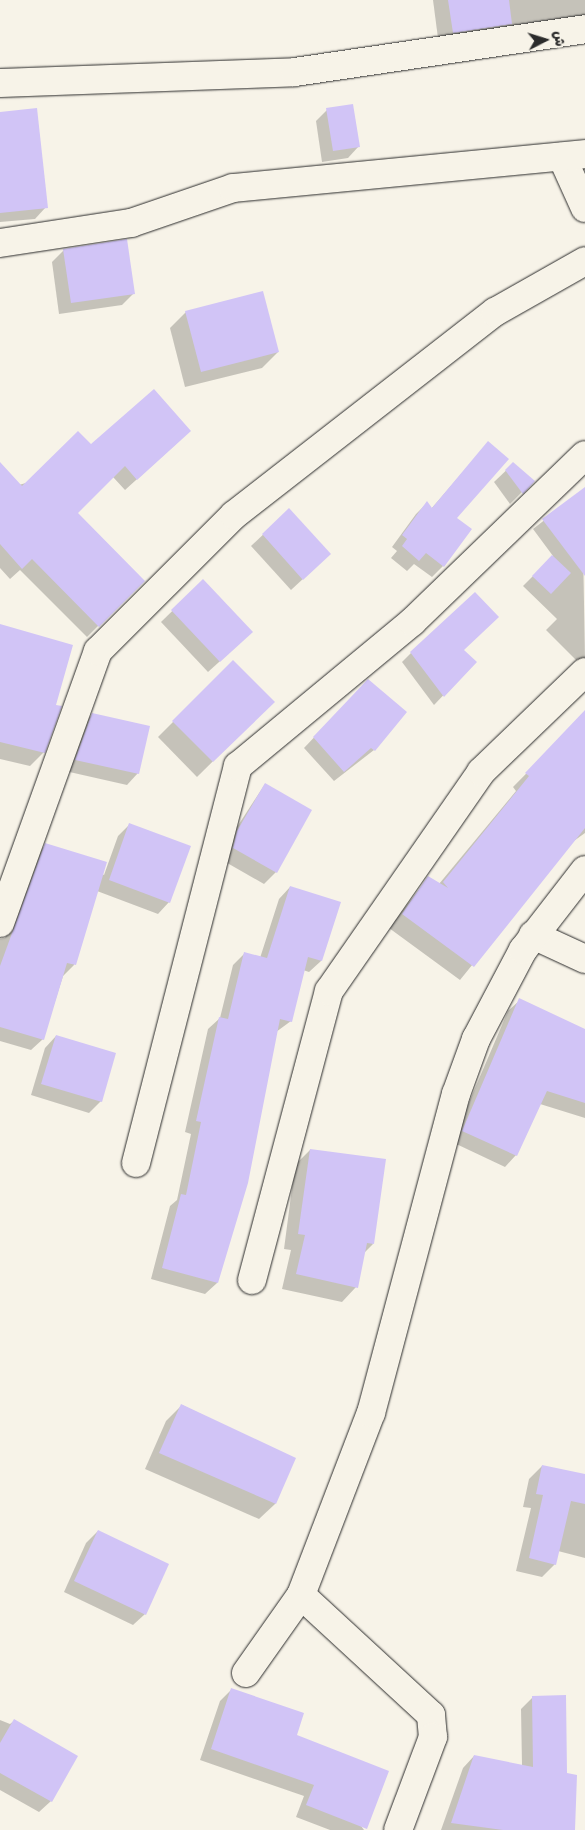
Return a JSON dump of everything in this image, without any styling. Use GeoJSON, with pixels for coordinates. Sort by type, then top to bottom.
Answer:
{"type":"FeatureCollection","features":[{"type":"Feature","properties":{"kind":"street"},"geometry":{"type":"LineString","coordinates":[[0,82],[295,72],[585,29]]}},
{"type":"Feature","properties":{"kind":"street"},"geometry":{"type":"LineString","coordinates":[[0,243],[130,223],[233,188],[574,155],[585,208]]}},
{"type":"Feature","properties":{"kind":"street"},"geometry":{"type":"LineString","coordinates":[[0,923],[98,651],[234,515],[495,312],[585,261]]}},
{"type":"Feature","properties":{"kind":"street"},"geometry":{"type":"LineString","coordinates":[[136,1163],[238,766],[412,622],[585,455]]}},
{"type":"Feature","properties":{"kind":"street"},"geometry":{"type":"LineString","coordinates":[[252,1280],[329,991],[481,772],[585,672]]}},
{"type":"Feature","properties":{"kind":"street"},"geometry":{"type":"LineString","coordinates":[[246,1673],[301,1595],[371,1414],[456,1094],[489,1011],[533,935],[585,870]]}},
{"type":"Feature","properties":{"kind":"street"},"geometry":{"type":"LineString","coordinates":[[533,935],[585,959]]}},
{"type":"Feature","properties":{"kind":"street"},"geometry":{"type":"LineString","coordinates":[[301,1595],[431,1715],[433,1737],[398,1830]]}},
{"type":"Feature","properties":{"kind":"building"},"geometry":{"type":"Polygon","coordinates":[[[448,0],[509,0],[512,24],[453,33],[448,0]]]}},
{"type":"Feature","properties":{"kind":"building"},"geometry":{"type":"Polygon","coordinates":[[[353,104],[360,147],[333,151],[326,108],[353,104]]]}},
{"type":"Feature","properties":{"kind":"building"},"geometry":{"type":"Polygon","coordinates":[[[37,108],[48,208],[0,213],[0,112],[37,108]]]}},
{"type":"Feature","properties":{"kind":"building"},"geometry":{"type":"Polygon","coordinates":[[[127,239],[135,294],[71,303],[63,249],[127,239]]]}},
{"type":"Feature","properties":{"kind":"building"},"geometry":{"type":"Polygon","coordinates":[[[263,291],[279,352],[201,372],[185,311],[263,291]]]}},
{"type":"Feature","properties":{"kind":"building"},"geometry":{"type":"Polygon","coordinates":[[[154,389],[191,431],[137,480],[125,466],[78,513],[145,581],[99,627],[32,559],[22,569],[0,544],[0,462],[22,486],[78,431],[91,444],[154,389]]]}},
{"type":"Feature","properties":{"kind":"building"},"geometry":{"type":"Polygon","coordinates":[[[488,441],[509,459],[457,518],[472,529],[444,567],[426,553],[419,561],[402,546],[407,539],[402,535],[427,501],[432,508],[488,441]]]}},
{"type":"Feature","properties":{"kind":"building"},"geometry":{"type":"Polygon","coordinates":[[[513,462],[535,481],[523,494],[505,470],[513,462]]]}},
{"type":"Feature","properties":{"kind":"building"},"geometry":{"type":"Polygon","coordinates":[[[585,487],[585,576],[542,519],[585,487]]]}},
{"type":"Feature","properties":{"kind":"building"},"geometry":{"type":"Polygon","coordinates":[[[289,508],[331,554],[303,580],[262,534],[289,508]]]}},
{"type":"Feature","properties":{"kind":"building"},"geometry":{"type":"Polygon","coordinates":[[[552,555],[571,573],[551,594],[532,576],[552,555]]]}},
{"type":"Feature","properties":{"kind":"building"},"geometry":{"type":"Polygon","coordinates":[[[203,579],[253,632],[220,662],[171,610],[203,579]]]}},
{"type":"Feature","properties":{"kind":"building"},"geometry":{"type":"Polygon","coordinates":[[[475,592],[499,617],[464,650],[477,662],[444,697],[410,652],[475,592]]]}},
{"type":"Feature","properties":{"kind":"building"},"geometry":{"type":"Polygon","coordinates":[[[0,624],[73,645],[56,705],[62,706],[45,753],[0,742],[0,624]]]}},
{"type":"Feature","properties":{"kind":"building"},"geometry":{"type":"Polygon","coordinates":[[[233,660],[275,702],[213,762],[172,721],[233,660]]]}},
{"type":"Feature","properties":{"kind":"building"},"geometry":{"type":"Polygon","coordinates":[[[368,679],[407,712],[375,751],[371,748],[344,772],[313,737],[368,679]]]}},
{"type":"Feature","properties":{"kind":"building"},"geometry":{"type":"Polygon","coordinates":[[[585,710],[585,828],[474,967],[402,914],[428,876],[448,888],[443,882],[529,776],[525,773],[585,710]]]}},
{"type":"Feature","properties":{"kind":"building"},"geometry":{"type":"Polygon","coordinates":[[[92,713],[150,726],[139,774],[75,760],[92,713]]]}},
{"type":"Feature","properties":{"kind":"building"},"geometry":{"type":"Polygon","coordinates":[[[265,783],[312,810],[277,873],[233,848],[237,831],[265,783]]]}},
{"type":"Feature","properties":{"kind":"building"},"geometry":{"type":"Polygon","coordinates":[[[129,823],[191,846],[170,903],[109,880],[129,823]]]}},
{"type":"Feature","properties":{"kind":"building"},"geometry":{"type":"Polygon","coordinates":[[[45,843],[107,862],[76,965],[67,963],[44,1040],[0,1027],[0,966],[45,843]]]}},
{"type":"Feature","properties":{"kind":"building"},"geometry":{"type":"Polygon","coordinates":[[[290,886],[341,902],[322,961],[308,957],[292,1022],[280,1019],[248,1183],[218,1283],[162,1268],[181,1194],[186,1195],[201,1122],[196,1121],[219,1017],[228,1019],[244,952],[267,958],[290,886]]]}},
{"type":"Feature","properties":{"kind":"building"},"geometry":{"type":"Polygon","coordinates":[[[519,998],[585,1029],[585,1103],[547,1091],[517,1156],[462,1131],[519,998]]]}},
{"type":"Feature","properties":{"kind":"building"},"geometry":{"type":"Polygon","coordinates":[[[56,1035],[116,1053],[102,1102],[41,1084],[56,1035]]]}},
{"type":"Feature","properties":{"kind":"building"},"geometry":{"type":"Polygon","coordinates":[[[310,1149],[386,1159],[374,1244],[367,1243],[358,1288],[296,1274],[305,1235],[298,1234],[310,1149]]]}},
{"type":"Feature","properties":{"kind":"building"},"geometry":{"type":"Polygon","coordinates":[[[181,1404],[296,1458],[276,1504],[159,1453],[181,1404]]]}},
{"type":"Feature","properties":{"kind":"building"},"geometry":{"type":"Polygon","coordinates":[[[542,1465],[585,1474],[585,1504],[571,1501],[556,1565],[529,1558],[543,1495],[536,1494],[542,1465]]]}},
{"type":"Feature","properties":{"kind":"building"},"geometry":{"type":"Polygon","coordinates":[[[98,1530],[169,1564],[146,1615],[74,1581],[98,1530]]]}},
{"type":"Feature","properties":{"kind":"building"},"geometry":{"type":"Polygon","coordinates":[[[231,1688],[304,1713],[297,1735],[389,1771],[367,1829],[306,1805],[314,1785],[211,1749],[231,1688]]]}},
{"type":"Feature","properties":{"kind":"building"},"geometry":{"type":"Polygon","coordinates":[[[566,1695],[567,1773],[577,1775],[575,1830],[503,1830],[451,1823],[474,1755],[533,1767],[532,1696],[566,1695]]]}},
{"type":"Feature","properties":{"kind":"building"},"geometry":{"type":"Polygon","coordinates":[[[14,1719],[78,1756],[52,1802],[0,1773],[0,1743],[14,1719]]]}}]}
